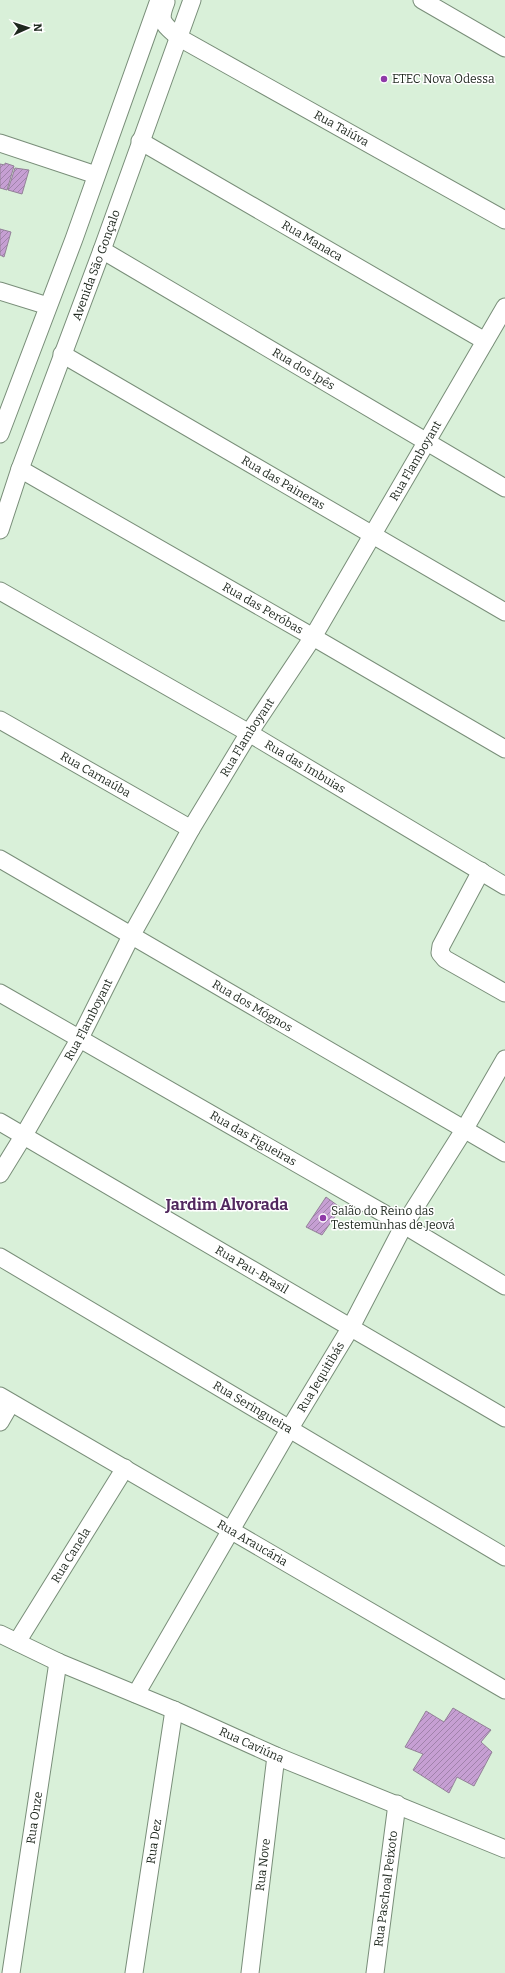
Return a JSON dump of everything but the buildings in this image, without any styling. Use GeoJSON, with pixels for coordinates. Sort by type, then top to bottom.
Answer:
{"type":"FeatureCollection","features":[{"type":"Feature","properties":{"kind":"street"},"geometry":{"type":"LineString","coordinates":[[0,434],[74,239],[159,0]]}},
{"type":"Feature","properties":{"kind":"street","name":"Rua Taiúva"},"geometry":{"type":"LineString","coordinates":[[166,0],[161,16],[163,24],[178,37],[505,220]]}},
{"type":"Feature","properties":{"kind":"street","name":"Avenida São Gonçalo"},"geometry":{"type":"LineString","coordinates":[[0,530],[20,469],[102,250],[192,0]]}},
{"type":"Feature","properties":{"kind":"street"},"geometry":{"type":"LineString","coordinates":[[422,0],[505,48]]}},
{"type":"Feature","properties":{"kind":"street","name":"Rua Manaca"},"geometry":{"type":"LineString","coordinates":[[140,141],[485,342]]}},
{"type":"Feature","properties":{"kind":"street"},"geometry":{"type":"LineString","coordinates":[[0,143],[96,175]]}},
{"type":"Feature","properties":{"kind":"street","name":"Rua dos Ipês"},"geometry":{"type":"LineString","coordinates":[[102,250],[505,488]]}},
{"type":"Feature","properties":{"kind":"street"},"geometry":{"type":"LineString","coordinates":[[0,291],[48,306]]}},
{"type":"Feature","properties":{"kind":"street","name":"Rua Flamboyant"},"geometry":{"type":"LineString","coordinates":[[0,1174],[80,1038],[131,936],[191,829],[249,733],[313,637],[505,307]]}},
{"type":"Feature","properties":{"kind":"street","name":"Rua das Paineras"},"geometry":{"type":"LineString","coordinates":[[62,354],[505,612]]}},
{"type":"Feature","properties":{"kind":"street","name":"Rua das Peróbas"},"geometry":{"type":"LineString","coordinates":[[20,469],[313,637],[505,750]]}},
{"type":"Feature","properties":{"kind":"street","name":"Rua das Imbuias"},"geometry":{"type":"LineString","coordinates":[[0,591],[249,733],[505,886]]}},
{"type":"Feature","properties":{"kind":"street","name":"Rua Carnaúba"},"geometry":{"type":"LineString","coordinates":[[0,720],[191,829]]}},
{"type":"Feature","properties":{"kind":"street","name":"Rua dos Mógnos"},"geometry":{"type":"LineString","coordinates":[[0,859],[505,1153]]}},
{"type":"Feature","properties":{"kind":"street"},"geometry":{"type":"LineString","coordinates":[[481,871],[441,946],[440,953],[445,959],[505,993]]}},
{"type":"Feature","properties":{"kind":"street","name":"Rua das Figueiras"},"geometry":{"type":"LineString","coordinates":[[0,993],[404,1225],[505,1286]]}},
{"type":"Feature","properties":{"kind":"street","name":"Rua Jequitibás"},"geometry":{"type":"LineString","coordinates":[[136,1694],[290,1428],[351,1326],[404,1225],[464,1130],[505,1059]]}},
{"type":"Feature","properties":{"kind":"street","name":"Rua Pau-Brasil"},"geometry":{"type":"LineString","coordinates":[[0,1122],[351,1326],[505,1418]]}},
{"type":"Feature","properties":{"kind":"street","name":"Rua Seringueira"},"geometry":{"type":"LineString","coordinates":[[0,1257],[505,1557]]}},
{"type":"Feature","properties":{"kind":"street"},"geometry":{"type":"LineString","coordinates":[[0,1422],[6,1400]]}},
{"type":"Feature","properties":{"kind":"street","name":"Rua Araucária"},"geometry":{"type":"LineString","coordinates":[[6,1400],[505,1690]]}},
{"type":"Feature","properties":{"kind":"street","name":"Rua Canela"},"geometry":{"type":"LineString","coordinates":[[17,1642],[125,1468]]}},
{"type":"Feature","properties":{"kind":"street","name":"Rua Caviúna"},"geometry":{"type":"LineString","coordinates":[[0,1634],[58,1662],[174,1710],[276,1756],[505,1849]]}},
{"type":"Feature","properties":{"kind":"street","name":"Rua Onze"},"geometry":{"type":"LineString","coordinates":[[11,1973],[58,1662]]}},
{"type":"Feature","properties":{"kind":"street","name":"Rua Dez"},"geometry":{"type":"LineString","coordinates":[[134,1973],[174,1710]]}},
{"type":"Feature","properties":{"kind":"street","name":"Rua Nove"},"geometry":{"type":"LineString","coordinates":[[250,1973],[276,1756]]}},
{"type":"Feature","properties":{"kind":"street","name":"Rua Paschoal Peixoto"},"geometry":{"type":"LineString","coordinates":[[375,1973],[397,1804]]}},
{"type":"Feature","properties":{"kind":"place","name":"ETEC Nova Odessa"},"geometry":{"type":"Point","coordinates":[384,79]}},
{"type":"Feature","properties":{"kind":"place","name":"Salão do Reino das Testemunhas de Jeová"},"geometry":{"type":"Point","coordinates":[323,1218]}},
{"type":"Feature","properties":{"kind":"district","name":"Jardim Alvorada"},"geometry":{"type":"Point","coordinates":[227,1204]}}]}
